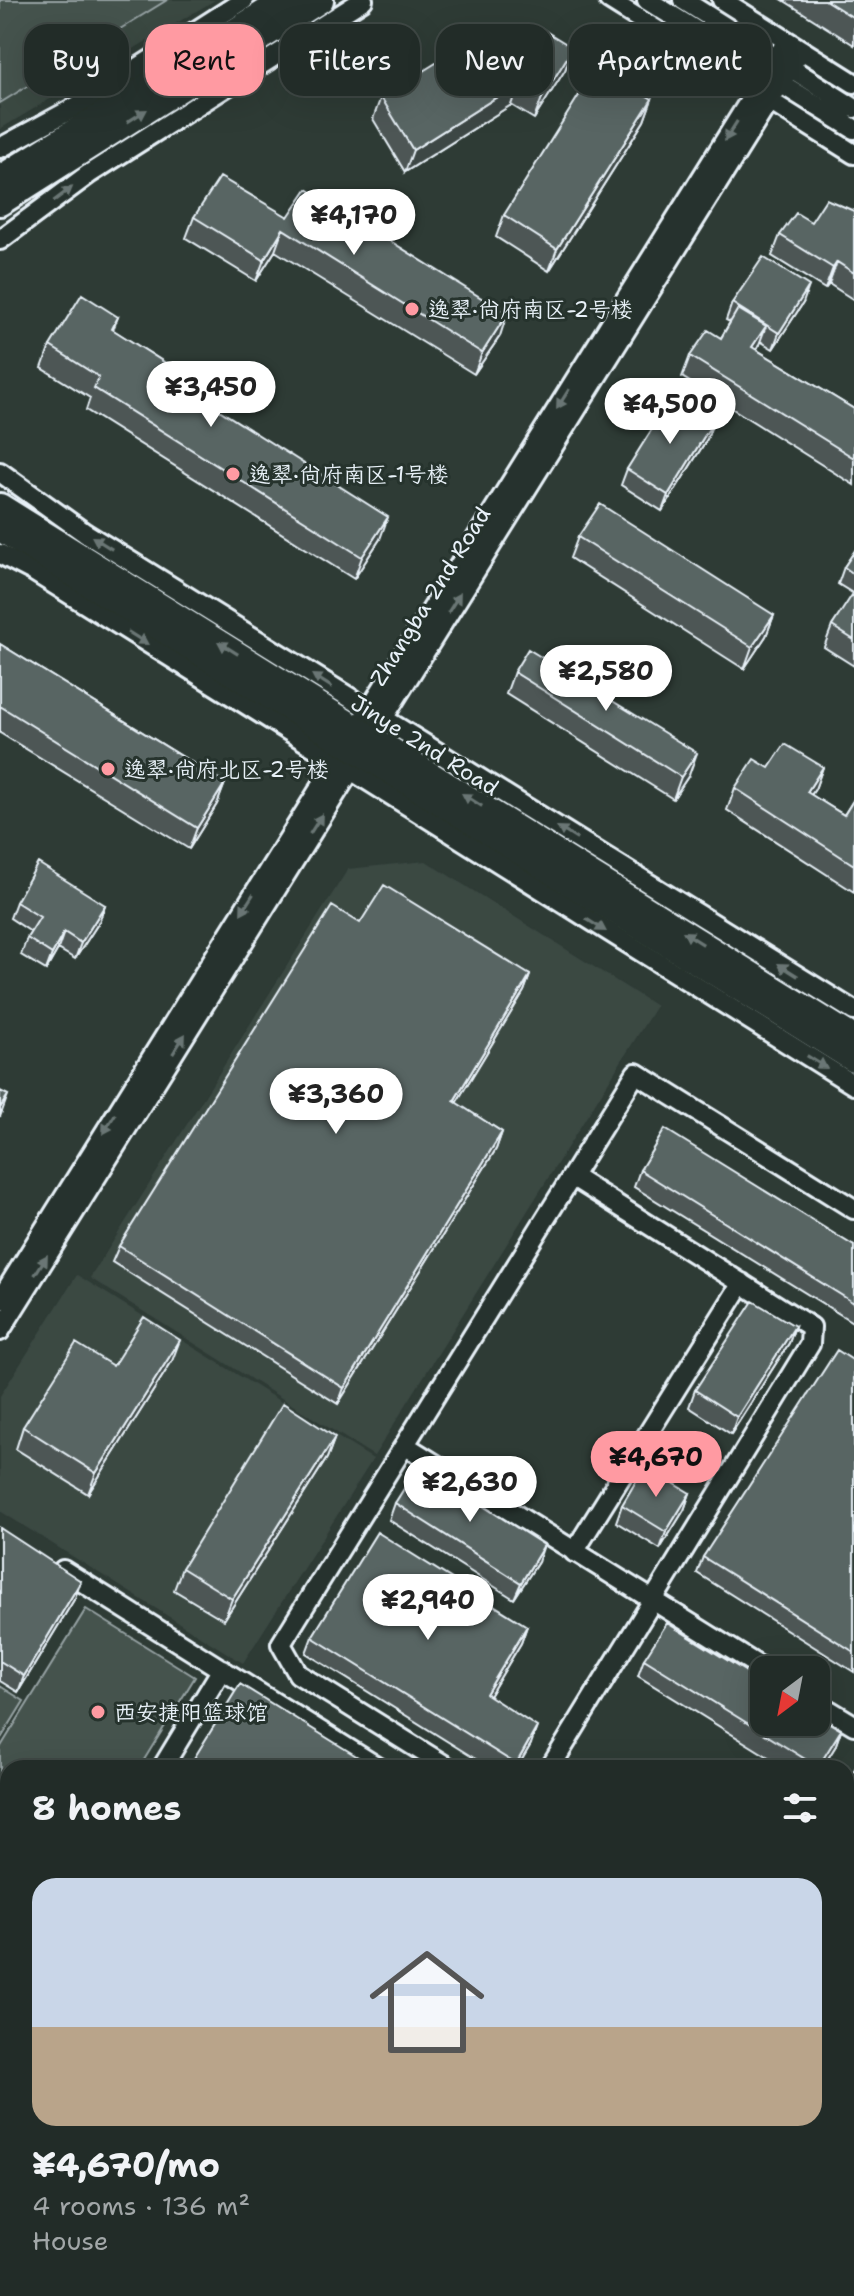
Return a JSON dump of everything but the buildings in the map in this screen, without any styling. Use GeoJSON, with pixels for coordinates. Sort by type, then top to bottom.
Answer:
{"type":"FeatureCollection","features":[{"type":"Feature","properties":{"kind":"main road"},"geometry":{"type":"LineString","coordinates":[[0,178],[284,0]]}},
{"type":"Feature","properties":{"kind":"main road"},"geometry":{"type":"LineString","coordinates":[[0,203],[321,0]]}},
{"type":"Feature","properties":{"kind":"main road","name":"Jinye 2nd Road"},"geometry":{"type":"LineString","coordinates":[[0,506],[854,1060]]}},
{"type":"Feature","properties":{"kind":"main road","name":"Jinye 2nd Road"},"geometry":{"type":"LineString","coordinates":[[0,529],[854,1038]]}},
{"type":"Feature","properties":{"kind":"street"},"geometry":{"type":"LineString","coordinates":[[0,148],[83,103],[244,0]]}},
{"type":"Feature","properties":{"kind":"street"},"geometry":{"type":"LineString","coordinates":[[0,240],[89,174],[363,0]]}},
{"type":"Feature","properties":{"kind":"street"},"geometry":{"type":"LineString","coordinates":[[609,0],[854,154]]}},
{"type":"Feature","properties":{"kind":"street"},"geometry":{"type":"LineString","coordinates":[[647,0],[674,17],[854,108]]}},
{"type":"Feature","properties":{"kind":"street"},"geometry":{"type":"LineString","coordinates":[[722,0],[854,83]]}},
{"type":"Feature","properties":{"kind":"street"},"geometry":{"type":"LineString","coordinates":[[674,17],[685,1],[854,129]]}},
{"type":"Feature","properties":{"kind":"street","name":"Zhangba 2nd Road"},"geometry":{"type":"LineString","coordinates":[[0,1300],[358,740],[794,45]]}},
{"type":"Feature","properties":{"kind":"street","name":"Jinye 2nd Road"},"geometry":{"type":"LineString","coordinates":[[0,472],[358,740],[854,1085]]}},
{"type":"Feature","properties":{"kind":"street","name":"Jinye 2nd Road"},"geometry":{"type":"LineString","coordinates":[[0,554],[358,740],[854,1011]]}},
{"type":"Feature","properties":{"kind":"street"},"geometry":{"type":"LineString","coordinates":[[436,1760],[298,1674],[281,1644],[636,1073],[854,1209]]}},
{"type":"Feature","properties":{"kind":"street"},"geometry":{"type":"LineString","coordinates":[[555,1760],[810,1344],[811,1327],[573,1177]]}},
{"type":"Feature","properties":{"kind":"street","name":"Zhangba 2nd Road"},"geometry":{"type":"LineString","coordinates":[[0,1331],[12,1282]]}},
{"type":"Feature","properties":{"kind":"street"},"geometry":{"type":"LineString","coordinates":[[574,1552],[742,1283]]}},
{"type":"Feature","properties":{"kind":"street"},"geometry":{"type":"LineString","coordinates":[[406,1446],[750,1661]]}},
{"type":"Feature","properties":{"kind":"street"},"geometry":{"type":"LineString","coordinates":[[52,1564],[366,1760]]}},
{"type":"Feature","properties":{"kind":"street"},"geometry":{"type":"LineString","coordinates":[[167,1760],[222,1669]]}},
{"type":"Feature","properties":{"kind":"street"},"geometry":{"type":"LineString","coordinates":[[830,1710],[854,1725]]}},
{"type":"Feature","properties":{"kind":"shaded area"},"geometry":{"type":"Polygon","coordinates":[[[0,0],[215,0],[175,24],[145,24],[145,42],[129,52],[129,24],[24,24],[24,96],[55,96],[0,129],[0,0]]]}},
{"type":"Feature","properties":{"kind":"shaded area"},"geometry":{"type":"Polygon","coordinates":[[[0,0],[167,0],[128,24],[24,24],[24,88],[0,103],[0,0]]]}},
{"type":"Feature","properties":{"kind":"shaded area"},"geometry":{"type":"Polygon","coordinates":[[[426,861],[656,1006],[374,1456],[90,1278],[348,869],[426,861]]]}},
{"type":"Feature","properties":{"kind":"shaded area"},"geometry":{"type":"Polygon","coordinates":[[[77,1275],[373,1459],[243,1663],[0,1511],[0,1396],[77,1275]]]}},
{"type":"Feature","properties":{"kind":"shaded area","name":"西安捷阳篮球馆"},"geometry":{"type":"Polygon","coordinates":[[[86,1609],[195,1677],[144,1760],[0,1760],[0,1748],[86,1609]]]}},
{"type":"Feature","properties":{"kind":"shaded area"},"geometry":{"type":"Polygon","coordinates":[[[0,1686],[24,1701],[0,1740],[0,1686]]]}},
{"type":"Feature","properties":{"kind":"place","name":"逸翠·尚府南区-2号楼"},"geometry":{"type":"Point","coordinates":[412,309]}},
{"type":"Feature","properties":{"kind":"place","name":"逸翠·尚府南区-1号楼"},"geometry":{"type":"Point","coordinates":[233,474]}},
{"type":"Feature","properties":{"kind":"place","name":"逸翠·尚府北区-2号楼"},"geometry":{"type":"Point","coordinates":[108,769]}},
{"type":"Feature","properties":{"kind":"place","name":"西安捷阳篮球馆"},"geometry":{"type":"Point","coordinates":[98,1712]}}]}
